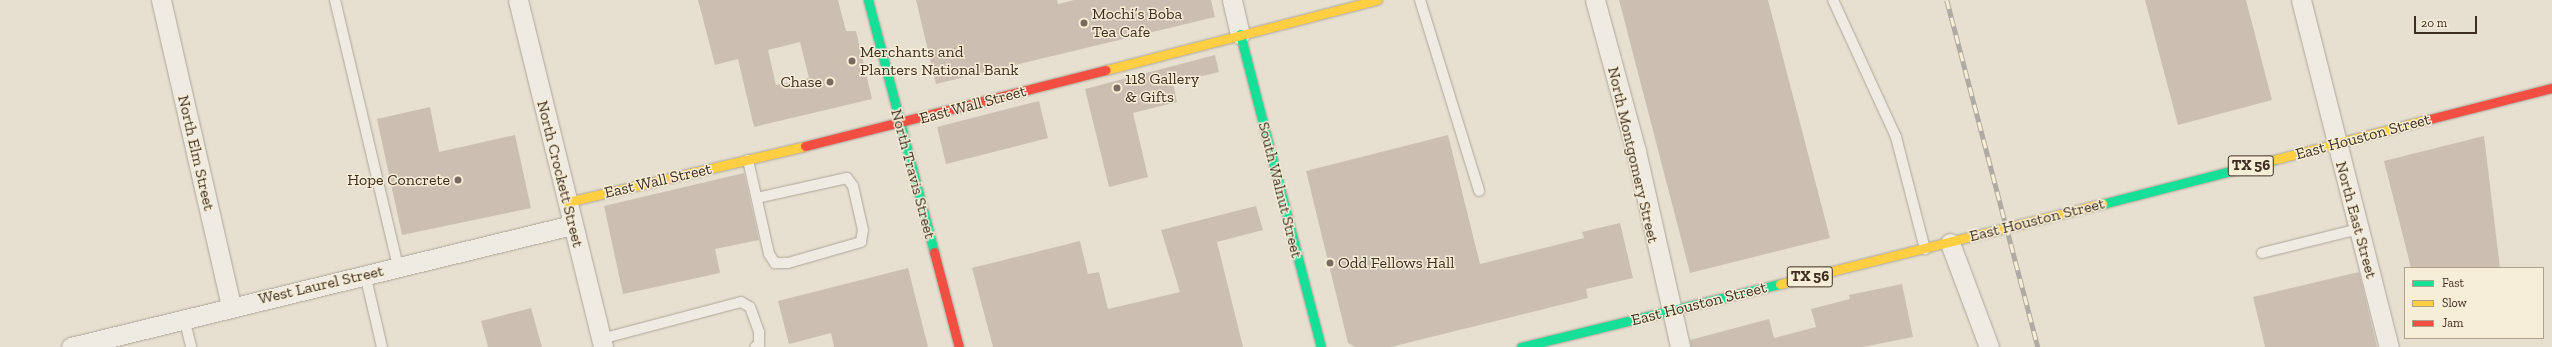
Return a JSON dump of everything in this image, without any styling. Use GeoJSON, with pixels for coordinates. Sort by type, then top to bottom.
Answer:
{"type":"FeatureCollection","features":[{"type":"Feature","properties":{"kind":"main road","name":"North Travis Street"},"geometry":{"type":"LineString","coordinates":[[868,0],[959,347]]}},
{"type":"Feature","properties":{"kind":"main road","name":"East Wall Street"},"geometry":{"type":"LineString","coordinates":[[567,202],[900,124],[1240,34],[1377,0]]}},
{"type":"Feature","properties":{"kind":"main road","name":"South Walnut Street"},"geometry":{"type":"LineString","coordinates":[[1240,34],[1321,347]]}},
{"type":"Feature","properties":{"kind":"main road","name":"East Houston Street"},"geometry":{"type":"LineString","coordinates":[[1521,347],[1950,243],[2552,88]]}},
{"type":"Feature","properties":{"kind":"street","name":"North Elm Street"},"geometry":{"type":"LineString","coordinates":[[161,0],[231,306]]}},
{"type":"Feature","properties":{"kind":"street","name":"North Crockett Street"},"geometry":{"type":"LineString","coordinates":[[518,0],[602,343]]}},
{"type":"Feature","properties":{"kind":"street"},"geometry":{"type":"LineString","coordinates":[[1232,0],[1240,34]]}},
{"type":"Feature","properties":{"kind":"street","name":"North Montgomery Street"},"geometry":{"type":"LineString","coordinates":[[1595,0],[1636,151],[1670,311],[1680,347]]}},
{"type":"Feature","properties":{"kind":"street","name":"North East Street"},"geometry":{"type":"LineString","coordinates":[[2301,0],[2336,144],[2389,347]]}},
{"type":"Feature","properties":{"kind":"street","name":"West Laurel Street"},"geometry":{"type":"LineString","coordinates":[[72,347],[231,306],[572,225]]}},
{"type":"Feature","properties":{"kind":"street"},"geometry":{"type":"LineString","coordinates":[[1950,243],[1989,347]]}},
{"type":"Feature","properties":{"kind":"lane"},"geometry":{"type":"LineString","coordinates":[[334,0],[398,266]]}},
{"type":"Feature","properties":{"kind":"lane"},"geometry":{"type":"LineString","coordinates":[[1420,0],[1479,192]]}},
{"type":"Feature","properties":{"kind":"lane"},"geometry":{"type":"LineString","coordinates":[[1833,0],[1896,137],[1925,249]]}},
{"type":"Feature","properties":{"kind":"lane"},"geometry":{"type":"LineString","coordinates":[[748,160],[756,198],[769,254],[775,263],[788,263],[861,242],[863,230],[853,186],[847,178],[756,198]]}},
{"type":"Feature","properties":{"kind":"lane"},"geometry":{"type":"LineString","coordinates":[[2262,253],[2358,230]]}},
{"type":"Feature","properties":{"kind":"lane"},"geometry":{"type":"LineString","coordinates":[[364,274],[382,347]]}},
{"type":"Feature","properties":{"kind":"lane"},"geometry":{"type":"LineString","coordinates":[[602,343],[740,302],[750,307],[760,332],[759,345],[755,347]]}},
{"type":"Feature","properties":{"kind":"lane"},"geometry":{"type":"LineString","coordinates":[[184,318],[191,347]]}},
{"type":"Feature","properties":{"kind":"building"},"geometry":{"type":"Polygon","coordinates":[[[698,0],[838,0],[846,31],[856,31],[872,99],[754,127],[738,59],[715,65],[698,0]],[[800,42],[768,50],[776,85],[809,78],[800,42]]]}},
{"type":"Feature","properties":{"kind":"building"},"geometry":{"type":"Polygon","coordinates":[[[916,0],[1057,0],[1058,4],[1074,0],[1211,0],[1215,17],[936,84],[916,0]]]}},
{"type":"Feature","properties":{"kind":"building"},"geometry":{"type":"Polygon","coordinates":[[[1619,0],[1768,0],[1830,238],[1690,273],[1619,0]]]}},
{"type":"Feature","properties":{"kind":"building"},"geometry":{"type":"Polygon","coordinates":[[[2145,0],[2246,0],[2272,100],[2178,125],[2145,0]]]}},
{"type":"Feature","properties":{"kind":"building"},"geometry":{"type":"Polygon","coordinates":[[[1215,55],[1219,72],[1173,83],[1177,102],[1133,113],[1148,177],[1109,187],[1085,89],[1215,55]]]}},
{"type":"Feature","properties":{"kind":"building"},"geometry":{"type":"Polygon","coordinates":[[[1039,101],[1048,138],[946,164],[937,127],[1039,101]]]}},
{"type":"Feature","properties":{"kind":"building","name":"Hope Concrete"},"geometry":{"type":"Polygon","coordinates":[[[430,107],[439,152],[515,135],[531,208],[402,235],[377,119],[430,107]]]}},
{"type":"Feature","properties":{"kind":"building"},"geometry":{"type":"Polygon","coordinates":[[[1448,135],[1480,264],[1584,238],[1582,232],[1620,223],[1633,278],[1586,289],[1588,298],[1391,347],[1355,347],[1348,343],[1306,171],[1448,135]]]}},
{"type":"Feature","properties":{"kind":"building"},"geometry":{"type":"Polygon","coordinates":[[[2484,136],[2500,267],[2411,267],[2384,161],[2484,136]]]}},
{"type":"Feature","properties":{"kind":"building"},"geometry":{"type":"Polygon","coordinates":[[[744,173],[759,240],[715,249],[720,273],[623,294],[604,206],[744,173]]]}},
{"type":"Feature","properties":{"kind":"building"},"geometry":{"type":"Polygon","coordinates":[[[1256,206],[1263,230],[1217,242],[1243,347],[993,347],[972,268],[1080,241],[1088,274],[1099,272],[1108,309],[1180,292],[1161,230],[1256,206]]]}},
{"type":"Feature","properties":{"kind":"building"},"geometry":{"type":"Polygon","coordinates":[[[908,268],[928,347],[834,347],[831,333],[789,344],[778,301],[908,268]]]}},
{"type":"Feature","properties":{"kind":"building"},"geometry":{"type":"Polygon","coordinates":[[[2359,272],[2377,347],[2265,347],[2253,297],[2359,272]]]}},
{"type":"Feature","properties":{"kind":"building"},"geometry":{"type":"Polygon","coordinates":[[[1902,284],[1913,337],[1863,347],[1691,347],[1690,340],[1769,319],[1774,338],[1816,327],[1811,309],[1850,299],[1849,295],[1902,284]]]}},
{"type":"Feature","properties":{"kind":"building"},"geometry":{"type":"Polygon","coordinates":[[[531,308],[542,347],[488,347],[481,321],[531,308]]]}},
{"type":"Feature","properties":{"kind":"railway"},"geometry":{"type":"LineString","coordinates":[[1947,0],[2038,347]]}},
{"type":"Feature","properties":{"kind":"traffic: fast"},"geometry":{"type":"LineString","coordinates":[[868,0],[934,252]]}},
{"type":"Feature","properties":{"kind":"traffic: fast"},"geometry":{"type":"LineString","coordinates":[[1240,34],[1321,347]]}},
{"type":"Feature","properties":{"kind":"traffic: fast"},"geometry":{"type":"LineString","coordinates":[[2102,204],[2273,160]]}},
{"type":"Feature","properties":{"kind":"traffic: fast"},"geometry":{"type":"LineString","coordinates":[[1521,347],[1780,284]]}},
{"type":"Feature","properties":{"kind":"traffic: slow"},"geometry":{"type":"LineString","coordinates":[[1106,70],[1377,0]]}},
{"type":"Feature","properties":{"kind":"traffic: slow"},"geometry":{"type":"LineString","coordinates":[[2273,160],[2426,120]]}},
{"type":"Feature","properties":{"kind":"traffic: slow"},"geometry":{"type":"LineString","coordinates":[[567,202],[805,146]]}},
{"type":"Feature","properties":{"kind":"traffic: slow"},"geometry":{"type":"LineString","coordinates":[[1780,284],[2102,204]]}},
{"type":"Feature","properties":{"kind":"traffic: jam"},"geometry":{"type":"LineString","coordinates":[[805,146],[1106,70]]}},
{"type":"Feature","properties":{"kind":"traffic: jam"},"geometry":{"type":"LineString","coordinates":[[2426,120],[2552,88]]}},
{"type":"Feature","properties":{"kind":"traffic: jam"},"geometry":{"type":"LineString","coordinates":[[934,252],[959,347]]}},
{"type":"Feature","properties":{"kind":"place","name":"Mochi’s Boba Tea Cafe"},"geometry":{"type":"Point","coordinates":[1084,23]}},
{"type":"Feature","properties":{"kind":"place","name":"Merchants and Planters National Bank"},"geometry":{"type":"Point","coordinates":[852,61]}},
{"type":"Feature","properties":{"kind":"place","name":"Chase"},"geometry":{"type":"Point","coordinates":[830,82]}},
{"type":"Feature","properties":{"kind":"place","name":"118 Gallery & Gifts"},"geometry":{"type":"Point","coordinates":[1117,88]}},
{"type":"Feature","properties":{"kind":"place","name":"Hope Concrete"},"geometry":{"type":"Point","coordinates":[458,180]}},
{"type":"Feature","properties":{"kind":"place","name":"Odd Fellows Hall"},"geometry":{"type":"Point","coordinates":[1330,263]}}]}
